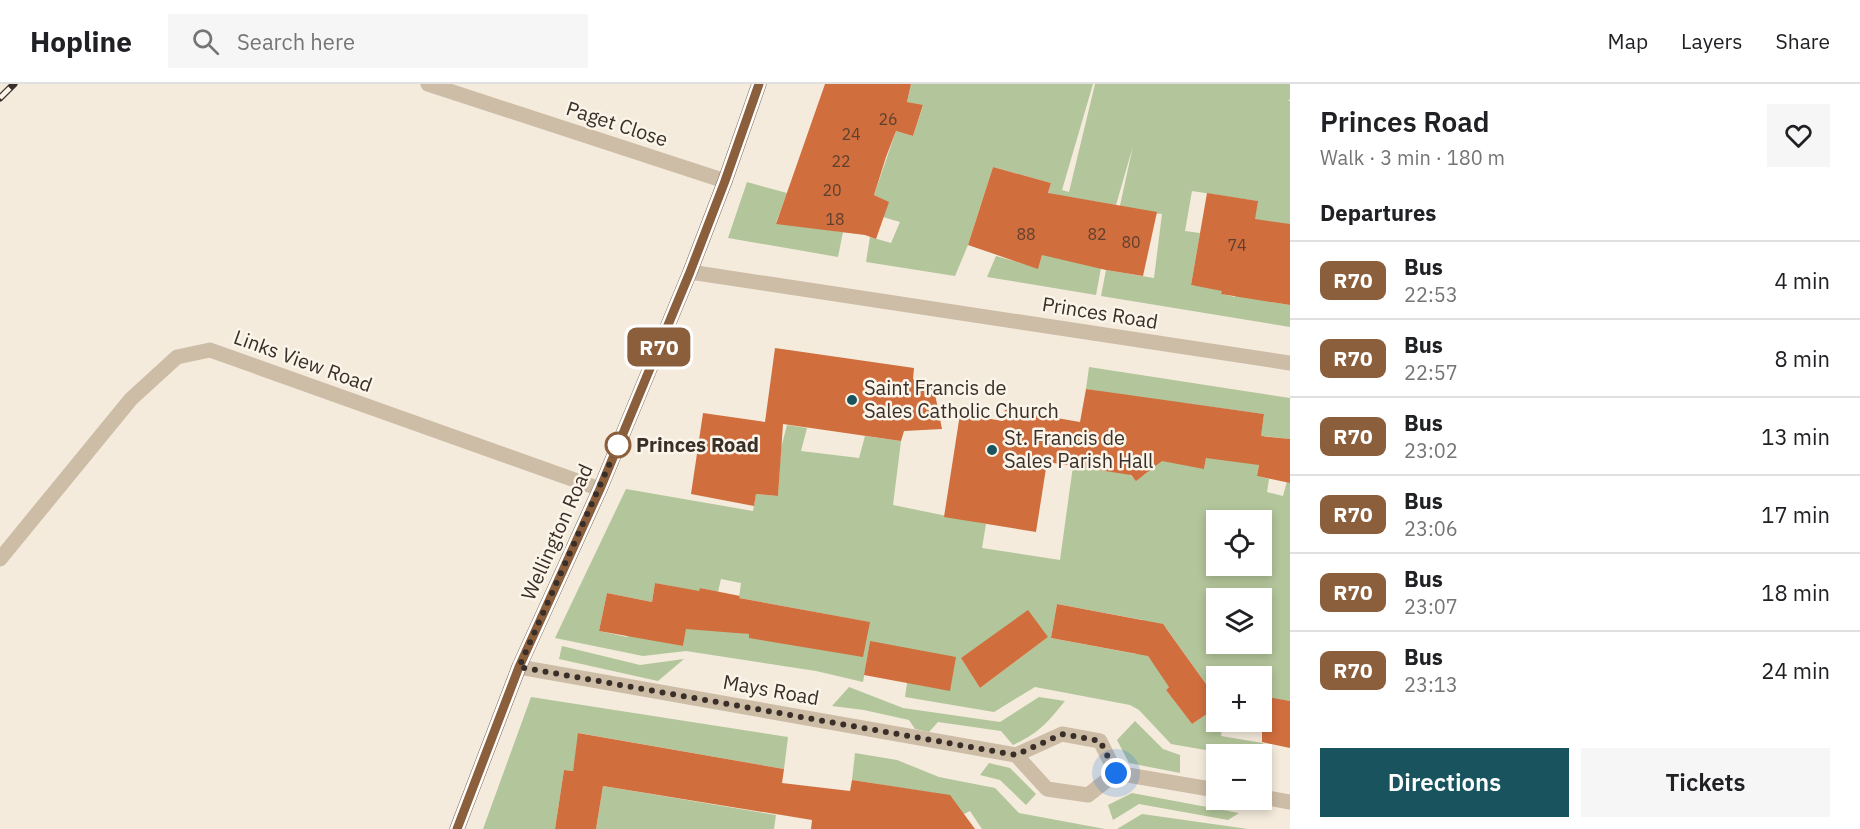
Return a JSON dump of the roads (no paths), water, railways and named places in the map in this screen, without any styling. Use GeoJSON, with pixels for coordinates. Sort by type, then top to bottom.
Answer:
{"type":"FeatureCollection","features":[{"type":"Feature","properties":{"kind":"main road","name":"Wellington Road"},"geometry":{"type":"LineString","coordinates":[[457,829],[519,667],[600,489],[690,272],[759,84]]}},
{"type":"Feature","properties":{"kind":"street","name":"Paget Close"},"geometry":{"type":"LineString","coordinates":[[428,84],[725,181]]}},
{"type":"Feature","properties":{"kind":"street","name":"Princes Road"},"geometry":{"type":"LineString","coordinates":[[690,272],[1290,363]]}},
{"type":"Feature","properties":{"kind":"street","name":"Links View Road"},"geometry":{"type":"LineString","coordinates":[[0,559],[131,399],[177,357],[210,350],[600,489]]}},
{"type":"Feature","properties":{"kind":"street","name":"Mays Road"},"geometry":{"type":"LineString","coordinates":[[519,667],[1016,755]]}},
{"type":"Feature","properties":{"kind":"street"},"geometry":{"type":"LineString","coordinates":[[1116,773],[1100,741],[1062,734],[1016,755],[1047,789],[1088,795],[1116,773],[1206,788]]}},
{"type":"Feature","properties":{"kind":"street"},"geometry":{"type":"LineString","coordinates":[[1272,799],[1290,802]]}},
{"type":"Feature","properties":{"kind":"railway"},"geometry":{"type":"LineString","coordinates":[[0,98],[14,84]]}},
{"type":"Feature","properties":{"kind":"place","name":"Saint Francis de Sales Catholic Church"},"geometry":{"type":"Point","coordinates":[852,400]}},
{"type":"Feature","properties":{"kind":"place","name":"Princes Road"},"geometry":{"type":"Point","coordinates":[618,445]}},
{"type":"Feature","properties":{"kind":"place","name":"St. Francis de Sales Parish Hall"},"geometry":{"type":"Point","coordinates":[992,450]}}]}
